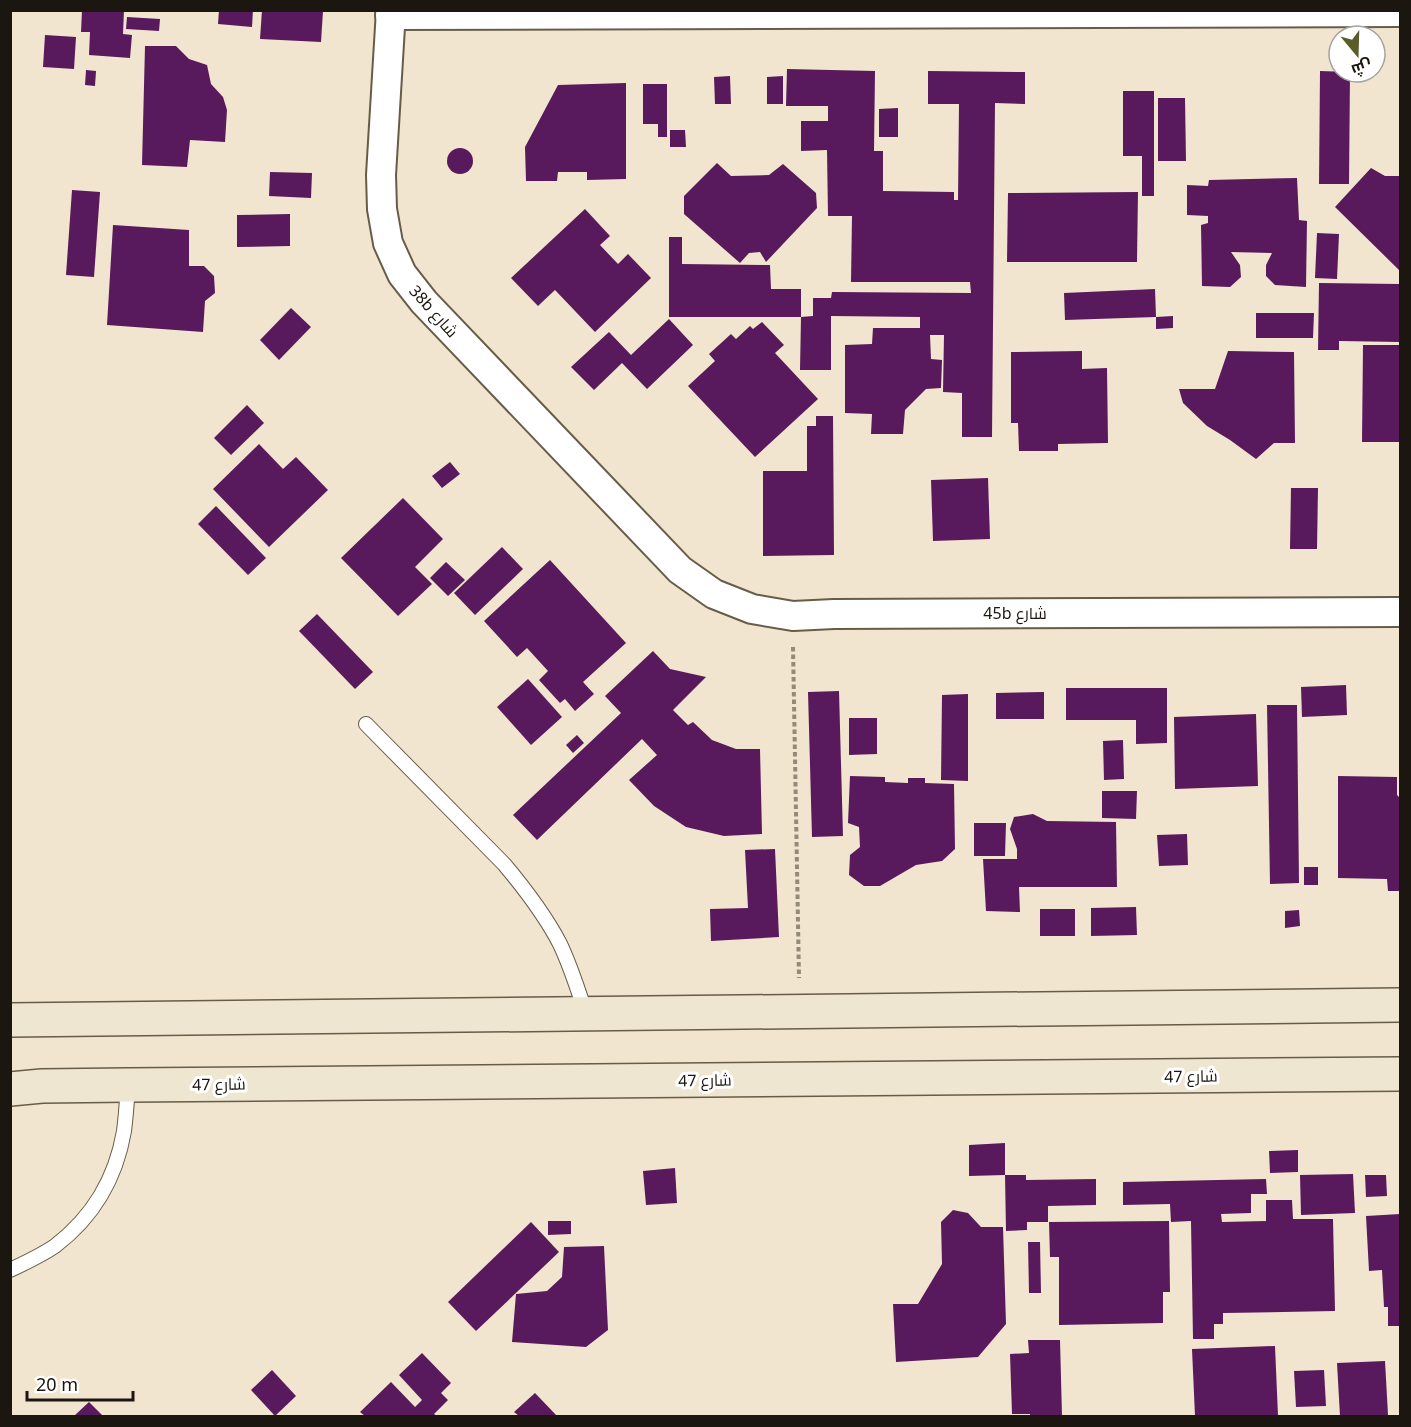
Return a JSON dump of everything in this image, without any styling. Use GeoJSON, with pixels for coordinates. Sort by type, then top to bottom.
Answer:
{"type":"FeatureCollection","features":[{"type":"Feature","properties":{"kind":"street"},"geometry":{"type":"LineString","coordinates":[[391,13],[1401,12]]}},
{"type":"Feature","properties":{"kind":"street","name":"38b شارع"},"geometry":{"type":"LineString","coordinates":[[391,13],[381,175],[382,209],[388,243],[402,274],[424,302],[652,541]]}},
{"type":"Feature","properties":{"kind":"street","name":"45b شارع"},"geometry":{"type":"LineString","coordinates":[[652,541],[680,570],[714,594],[752,609],[793,616],[1401,612]]}},
{"type":"Feature","properties":{"kind":"street"},"geometry":{"type":"LineString","coordinates":[[10,1020],[1401,1005]]}},
{"type":"Feature","properties":{"kind":"street","name":"شارع 47"},"geometry":{"type":"LineString","coordinates":[[10,1089],[42,1086],[128,1085],[1401,1074]]}},
{"type":"Feature","properties":{"kind":"lane"},"geometry":{"type":"LineString","coordinates":[[366,724],[504,864],[525,889],[559,943],[572,972],[586,1014]]}},
{"type":"Feature","properties":{"kind":"lane"},"geometry":{"type":"LineString","coordinates":[[10,1270],[54,1247],[80,1225],[101,1197],[115,1166],[124,1131],[128,1085]]}},
{"type":"Feature","properties":{"kind":"path"},"geometry":{"type":"LineString","coordinates":[[793,616],[799,1012]]}},
{"type":"Feature","properties":{"kind":"building"},"geometry":{"type":"Polygon","coordinates":[[[82,10],[124,10],[123,34],[132,35],[130,58],[89,55],[90,32],[81,32],[82,10]]]}},
{"type":"Feature","properties":{"kind":"building"},"geometry":{"type":"Polygon","coordinates":[[[219,10],[253,10],[252,27],[218,24],[219,10]]]}},
{"type":"Feature","properties":{"kind":"building"},"geometry":{"type":"Polygon","coordinates":[[[262,10],[323,11],[321,42],[260,39],[262,10]]]}},
{"type":"Feature","properties":{"kind":"building"},"geometry":{"type":"Polygon","coordinates":[[[127,17],[160,19],[159,31],[126,29],[127,17]]]}},
{"type":"Feature","properties":{"kind":"building"},"geometry":{"type":"Polygon","coordinates":[[[45,35],[76,37],[74,69],[43,67],[45,35]]]}},
{"type":"Feature","properties":{"kind":"building"},"geometry":{"type":"Polygon","coordinates":[[[145,46],[176,46],[189,59],[207,65],[211,84],[223,97],[227,110],[225,142],[190,140],[187,167],[142,165],[145,46]]]}},
{"type":"Feature","properties":{"kind":"building"},"geometry":{"type":"Polygon","coordinates":[[[787,69],[875,71],[874,151],[883,151],[883,191],[954,192],[954,200],[958,200],[959,104],[928,104],[928,71],[1025,72],[1025,104],[995,103],[992,437],[962,437],[962,393],[943,392],[944,335],[930,335],[931,359],[942,360],[941,388],[926,389],[905,410],[903,434],[871,434],[872,414],[845,413],[845,345],[872,344],[873,328],[920,328],[920,317],[831,316],[831,370],[800,370],[801,317],[813,316],[813,298],[831,298],[832,292],[971,293],[970,282],[851,282],[852,216],[828,216],[827,150],[801,151],[801,121],[828,121],[828,106],[786,106],[787,69]]]}},
{"type":"Feature","properties":{"kind":"building"},"geometry":{"type":"Polygon","coordinates":[[[86,70],[96,71],[95,86],[85,85],[86,70]]]}},
{"type":"Feature","properties":{"kind":"building"},"geometry":{"type":"Polygon","coordinates":[[[1320,71],[1327,71],[1327,84],[1350,84],[1349,184],[1319,184],[1320,71]]]}},
{"type":"Feature","properties":{"kind":"building"},"geometry":{"type":"Polygon","coordinates":[[[730,76],[731,104],[715,104],[714,77],[730,76]]]}},
{"type":"Feature","properties":{"kind":"building"},"geometry":{"type":"Polygon","coordinates":[[[783,76],[783,104],[767,104],[767,77],[783,76]]]}},
{"type":"Feature","properties":{"kind":"building"},"geometry":{"type":"Polygon","coordinates":[[[626,83],[626,179],[587,180],[587,172],[558,172],[557,181],[526,181],[525,147],[558,85],[626,83]]]}},
{"type":"Feature","properties":{"kind":"building"},"geometry":{"type":"Polygon","coordinates":[[[643,84],[667,84],[667,137],[658,137],[658,124],[643,124],[643,84]]]}},
{"type":"Feature","properties":{"kind":"building"},"geometry":{"type":"Polygon","coordinates":[[[1123,91],[1154,91],[1154,196],[1142,196],[1142,156],[1123,156],[1123,91]]]}},
{"type":"Feature","properties":{"kind":"building"},"geometry":{"type":"Polygon","coordinates":[[[1158,98],[1185,98],[1186,161],[1158,161],[1158,98]]]}},
{"type":"Feature","properties":{"kind":"building"},"geometry":{"type":"Polygon","coordinates":[[[898,108],[898,137],[879,137],[879,109],[898,108]]]}},
{"type":"Feature","properties":{"kind":"building"},"geometry":{"type":"Polygon","coordinates":[[[670,130],[685,130],[686,147],[670,147],[670,130]]]}},
{"type":"Feature","properties":{"kind":"building"},"geometry":{"type":"Polygon","coordinates":[[[460,148],[469,152],[473,161],[469,170],[460,174],[451,170],[447,161],[451,152],[460,148]]]}},
{"type":"Feature","properties":{"kind":"building"},"geometry":{"type":"Polygon","coordinates":[[[717,163],[731,176],[769,175],[783,164],[816,193],[817,208],[766,262],[760,252],[749,253],[740,263],[684,214],[684,196],[717,163]]]}},
{"type":"Feature","properties":{"kind":"building"},"geometry":{"type":"Polygon","coordinates":[[[1371,168],[1385,176],[1400,176],[1400,271],[1335,207],[1371,168]]]}},
{"type":"Feature","properties":{"kind":"building"},"geometry":{"type":"Polygon","coordinates":[[[270,172],[312,173],[311,198],[269,196],[270,172]]]}},
{"type":"Feature","properties":{"kind":"building"},"geometry":{"type":"Polygon","coordinates":[[[1297,178],[1299,220],[1307,221],[1306,287],[1275,285],[1266,276],[1266,265],[1272,253],[1231,252],[1240,265],[1241,277],[1230,287],[1202,286],[1201,225],[1208,223],[1208,216],[1187,215],[1187,185],[1208,186],[1209,180],[1297,178]]]}},
{"type":"Feature","properties":{"kind":"building"},"geometry":{"type":"Polygon","coordinates":[[[72,190],[100,192],[94,277],[66,275],[72,190]]]}},
{"type":"Feature","properties":{"kind":"building"},"geometry":{"type":"Polygon","coordinates":[[[1138,192],[1137,262],[1007,262],[1008,193],[1138,192]]]}},
{"type":"Feature","properties":{"kind":"building"},"geometry":{"type":"Polygon","coordinates":[[[585,209],[610,236],[600,245],[618,264],[628,254],[651,278],[595,332],[555,290],[538,306],[511,278],[585,209]]]}},
{"type":"Feature","properties":{"kind":"building"},"geometry":{"type":"Polygon","coordinates":[[[290,214],[290,246],[237,247],[237,215],[290,214]]]}},
{"type":"Feature","properties":{"kind":"building"},"geometry":{"type":"Polygon","coordinates":[[[113,225],[189,230],[189,266],[204,266],[214,276],[215,293],[205,301],[203,332],[107,325],[113,225]]]}},
{"type":"Feature","properties":{"kind":"building"},"geometry":{"type":"Polygon","coordinates":[[[1317,233],[1339,234],[1337,279],[1315,278],[1317,233]]]}},
{"type":"Feature","properties":{"kind":"building"},"geometry":{"type":"Polygon","coordinates":[[[669,237],[682,237],[682,264],[770,265],[771,289],[801,289],[801,317],[669,317],[669,237]]]}},
{"type":"Feature","properties":{"kind":"building"},"geometry":{"type":"Polygon","coordinates":[[[1319,283],[1400,284],[1400,342],[1339,341],[1339,350],[1318,350],[1319,283]]]}},
{"type":"Feature","properties":{"kind":"building"},"geometry":{"type":"Polygon","coordinates":[[[1155,289],[1156,317],[1065,320],[1064,293],[1155,289]]]}},
{"type":"Feature","properties":{"kind":"building"},"geometry":{"type":"Polygon","coordinates":[[[291,308],[311,327],[279,360],[260,340],[291,308]]]}},
{"type":"Feature","properties":{"kind":"building"},"geometry":{"type":"Polygon","coordinates":[[[1256,313],[1314,313],[1313,338],[1256,338],[1256,313]]]}},
{"type":"Feature","properties":{"kind":"building"},"geometry":{"type":"Polygon","coordinates":[[[1173,316],[1173,328],[1156,329],[1156,317],[1173,316]]]}},
{"type":"Feature","properties":{"kind":"building"},"geometry":{"type":"Polygon","coordinates":[[[669,319],[693,345],[647,389],[622,363],[594,390],[571,367],[609,332],[631,355],[669,319]]]}},
{"type":"Feature","properties":{"kind":"building"},"geometry":{"type":"Polygon","coordinates":[[[762,322],[784,345],[775,353],[818,399],[755,457],[688,386],[715,361],[709,354],[731,334],[736,339],[750,326],[753,329],[762,322]]]}},
{"type":"Feature","properties":{"kind":"building"},"geometry":{"type":"Polygon","coordinates":[[[1363,345],[1400,345],[1400,442],[1362,442],[1363,345]]]}},
{"type":"Feature","properties":{"kind":"building"},"geometry":{"type":"Polygon","coordinates":[[[1082,351],[1082,369],[1107,368],[1108,443],[1058,444],[1058,451],[1019,451],[1018,423],[1011,423],[1011,352],[1082,351]]]}},
{"type":"Feature","properties":{"kind":"building"},"geometry":{"type":"Polygon","coordinates":[[[1228,351],[1294,352],[1295,443],[1274,443],[1256,459],[1207,426],[1183,403],[1179,389],[1215,389],[1228,351]]]}},
{"type":"Feature","properties":{"kind":"building"},"geometry":{"type":"Polygon","coordinates":[[[247,405],[264,423],[231,455],[214,438],[247,405]]]}},
{"type":"Feature","properties":{"kind":"building"},"geometry":{"type":"Polygon","coordinates":[[[816,416],[833,416],[834,555],[763,556],[763,471],[807,471],[807,426],[816,426],[816,416]]]}},
{"type":"Feature","properties":{"kind":"building"},"geometry":{"type":"Polygon","coordinates":[[[259,444],[283,469],[296,457],[328,490],[269,547],[213,489],[259,444]]]}},
{"type":"Feature","properties":{"kind":"building"},"geometry":{"type":"Polygon","coordinates":[[[450,462],[460,474],[442,488],[432,476],[450,462]]]}},
{"type":"Feature","properties":{"kind":"building"},"geometry":{"type":"Polygon","coordinates":[[[988,478],[990,539],[933,541],[931,480],[988,478]]]}},
{"type":"Feature","properties":{"kind":"building"},"geometry":{"type":"Polygon","coordinates":[[[1291,488],[1318,488],[1317,549],[1290,549],[1291,488]]]}},
{"type":"Feature","properties":{"kind":"building"},"geometry":{"type":"Polygon","coordinates":[[[403,498],[443,539],[415,567],[432,584],[398,616],[341,558],[403,498]]]}},
{"type":"Feature","properties":{"kind":"building"},"geometry":{"type":"Polygon","coordinates":[[[216,506],[266,558],[248,575],[198,524],[216,506]]]}},
{"type":"Feature","properties":{"kind":"building"},"geometry":{"type":"Polygon","coordinates":[[[502,547],[523,569],[475,615],[454,593],[502,547]]]}},
{"type":"Feature","properties":{"kind":"building"},"geometry":{"type":"Polygon","coordinates":[[[550,560],[626,643],[583,682],[594,694],[575,711],[565,699],[560,703],[539,680],[548,671],[527,648],[517,657],[484,621],[550,560]]]}},
{"type":"Feature","properties":{"kind":"building"},"geometry":{"type":"Polygon","coordinates":[[[446,562],[465,580],[448,596],[430,578],[446,562]]]}},
{"type":"Feature","properties":{"kind":"building"},"geometry":{"type":"Polygon","coordinates":[[[317,614],[373,672],[355,689],[299,631],[317,614]]]}},
{"type":"Feature","properties":{"kind":"building"},"geometry":{"type":"Polygon","coordinates":[[[653,651],[670,669],[706,677],[673,710],[688,725],[693,722],[712,740],[736,749],[760,749],[762,834],[724,836],[686,827],[654,806],[629,780],[657,755],[642,739],[537,840],[513,815],[621,713],[605,696],[653,651]]]}},
{"type":"Feature","properties":{"kind":"building"},"geometry":{"type":"Polygon","coordinates":[[[528,679],[562,717],[531,745],[497,707],[528,679]]]}},
{"type":"Feature","properties":{"kind":"building"},"geometry":{"type":"Polygon","coordinates":[[[1346,685],[1347,715],[1302,717],[1301,687],[1346,685]]]}},
{"type":"Feature","properties":{"kind":"building"},"geometry":{"type":"Polygon","coordinates":[[[1066,688],[1167,688],[1167,743],[1136,744],[1136,720],[1066,720],[1066,688]]]}},
{"type":"Feature","properties":{"kind":"building"},"geometry":{"type":"Polygon","coordinates":[[[839,691],[843,836],[812,837],[808,692],[839,691]]]}},
{"type":"Feature","properties":{"kind":"building"},"geometry":{"type":"Polygon","coordinates":[[[1044,692],[1044,719],[996,719],[996,693],[1044,692]]]}},
{"type":"Feature","properties":{"kind":"building"},"geometry":{"type":"Polygon","coordinates":[[[968,694],[968,781],[941,780],[942,695],[968,694]]]}},
{"type":"Feature","properties":{"kind":"building"},"geometry":{"type":"Polygon","coordinates":[[[1267,705],[1297,705],[1299,883],[1270,884],[1267,705]]]}},
{"type":"Feature","properties":{"kind":"building"},"geometry":{"type":"Polygon","coordinates":[[[1256,714],[1258,786],[1175,789],[1174,717],[1256,714]]]}},
{"type":"Feature","properties":{"kind":"building"},"geometry":{"type":"Polygon","coordinates":[[[849,718],[877,718],[877,754],[849,755],[849,718]]]}},
{"type":"Feature","properties":{"kind":"building"},"geometry":{"type":"Polygon","coordinates":[[[577,735],[584,743],[573,753],[566,745],[577,735]]]}},
{"type":"Feature","properties":{"kind":"building"},"geometry":{"type":"Polygon","coordinates":[[[1123,740],[1124,779],[1104,780],[1103,741],[1123,740]]]}},
{"type":"Feature","properties":{"kind":"building"},"geometry":{"type":"Polygon","coordinates":[[[850,776],[885,777],[885,782],[908,783],[908,778],[925,778],[925,783],[954,784],[955,849],[942,861],[916,865],[880,886],[864,886],[849,875],[850,855],[860,847],[859,827],[848,823],[850,776]]]}},
{"type":"Feature","properties":{"kind":"building"},"geometry":{"type":"Polygon","coordinates":[[[1338,776],[1397,777],[1397,795],[1400,798],[1400,891],[1388,891],[1387,879],[1338,878],[1338,776]]]}},
{"type":"Feature","properties":{"kind":"building"},"geometry":{"type":"Polygon","coordinates":[[[1102,791],[1137,791],[1136,819],[1102,818],[1102,791]]]}},
{"type":"Feature","properties":{"kind":"building"},"geometry":{"type":"Polygon","coordinates":[[[1033,814],[1047,821],[1116,822],[1117,887],[1019,887],[1020,912],[986,911],[983,859],[1017,859],[1017,849],[1010,829],[1014,817],[1033,814]]]}},
{"type":"Feature","properties":{"kind":"building"},"geometry":{"type":"Polygon","coordinates":[[[974,823],[1006,823],[1005,856],[974,856],[974,823]]]}},
{"type":"Feature","properties":{"kind":"building"},"geometry":{"type":"Polygon","coordinates":[[[1187,834],[1188,865],[1159,866],[1157,835],[1187,834]]]}},
{"type":"Feature","properties":{"kind":"building"},"geometry":{"type":"Polygon","coordinates":[[[775,849],[779,937],[711,941],[710,909],[748,908],[745,850],[775,849]]]}},
{"type":"Feature","properties":{"kind":"building"},"geometry":{"type":"Polygon","coordinates":[[[1304,867],[1318,867],[1318,885],[1304,885],[1304,867]]]}},
{"type":"Feature","properties":{"kind":"building"},"geometry":{"type":"Polygon","coordinates":[[[1136,907],[1137,935],[1091,936],[1091,908],[1136,907]]]}},
{"type":"Feature","properties":{"kind":"building"},"geometry":{"type":"Polygon","coordinates":[[[1040,909],[1075,909],[1075,936],[1040,936],[1040,909]]]}},
{"type":"Feature","properties":{"kind":"building"},"geometry":{"type":"Polygon","coordinates":[[[1299,910],[1300,926],[1285,928],[1285,911],[1299,910]]]}},
{"type":"Feature","properties":{"kind":"building"},"geometry":{"type":"Polygon","coordinates":[[[1005,1143],[1005,1175],[969,1176],[969,1145],[1005,1143]]]}},
{"type":"Feature","properties":{"kind":"building"},"geometry":{"type":"Polygon","coordinates":[[[1298,1150],[1298,1172],[1270,1173],[1269,1151],[1298,1150]]]}},
{"type":"Feature","properties":{"kind":"building"},"geometry":{"type":"Polygon","coordinates":[[[675,1168],[677,1203],[646,1205],[643,1171],[675,1168]]]}},
{"type":"Feature","properties":{"kind":"building"},"geometry":{"type":"Polygon","coordinates":[[[1353,1174],[1355,1213],[1301,1215],[1300,1175],[1353,1174]]]}},
{"type":"Feature","properties":{"kind":"building"},"geometry":{"type":"Polygon","coordinates":[[[1005,1175],[1026,1175],[1026,1180],[1096,1179],[1096,1205],[1048,1206],[1048,1222],[1027,1222],[1027,1230],[1006,1231],[1005,1175]]]}},
{"type":"Feature","properties":{"kind":"building"},"geometry":{"type":"Polygon","coordinates":[[[1365,1175],[1386,1175],[1387,1196],[1366,1197],[1365,1175]]]}},
{"type":"Feature","properties":{"kind":"building"},"geometry":{"type":"Polygon","coordinates":[[[1266,1179],[1267,1194],[1251,1194],[1251,1213],[1221,1214],[1222,1222],[1266,1221],[1266,1200],[1292,1200],[1293,1219],[1333,1219],[1335,1311],[1223,1313],[1223,1324],[1214,1324],[1214,1339],[1193,1339],[1191,1221],[1171,1222],[1170,1204],[1123,1205],[1123,1182],[1266,1179]]]}},
{"type":"Feature","properties":{"kind":"building"},"geometry":{"type":"Polygon","coordinates":[[[953,1210],[968,1213],[981,1227],[1003,1227],[1006,1324],[978,1357],[896,1362],[893,1304],[918,1304],[942,1264],[941,1222],[953,1210]]]}},
{"type":"Feature","properties":{"kind":"building"},"geometry":{"type":"Polygon","coordinates":[[[1400,1214],[1400,1326],[1388,1326],[1388,1307],[1384,1307],[1382,1270],[1369,1271],[1366,1216],[1400,1214]]]}},
{"type":"Feature","properties":{"kind":"building"},"geometry":{"type":"Polygon","coordinates":[[[548,1221],[571,1221],[571,1234],[548,1235],[548,1221]]]}},
{"type":"Feature","properties":{"kind":"building"},"geometry":{"type":"Polygon","coordinates":[[[1169,1221],[1170,1292],[1163,1292],[1163,1323],[1059,1325],[1059,1257],[1050,1257],[1049,1222],[1169,1221]]]}},
{"type":"Feature","properties":{"kind":"building"},"geometry":{"type":"Polygon","coordinates":[[[531,1222],[559,1252],[476,1331],[448,1302],[531,1222]]]}},
{"type":"Feature","properties":{"kind":"building"},"geometry":{"type":"Polygon","coordinates":[[[1028,1242],[1040,1242],[1041,1293],[1029,1293],[1028,1242]]]}},
{"type":"Feature","properties":{"kind":"building"},"geometry":{"type":"Polygon","coordinates":[[[604,1246],[608,1330],[586,1347],[512,1342],[516,1294],[547,1291],[562,1277],[564,1247],[604,1246]]]}},
{"type":"Feature","properties":{"kind":"building"},"geometry":{"type":"Polygon","coordinates":[[[1028,1340],[1060,1340],[1062,1416],[1012,1414],[1010,1354],[1029,1353],[1028,1340]]]}},
{"type":"Feature","properties":{"kind":"building"},"geometry":{"type":"Polygon","coordinates":[[[1275,1346],[1278,1416],[1195,1416],[1192,1349],[1275,1346]]]}},
{"type":"Feature","properties":{"kind":"building"},"geometry":{"type":"Polygon","coordinates":[[[422,1353],[451,1383],[441,1393],[448,1400],[434,1414],[437,1416],[365,1416],[360,1412],[391,1382],[415,1407],[422,1400],[399,1375],[422,1353]]]}},
{"type":"Feature","properties":{"kind":"building"},"geometry":{"type":"Polygon","coordinates":[[[1385,1361],[1388,1415],[1340,1416],[1337,1363],[1385,1361]]]}},
{"type":"Feature","properties":{"kind":"building"},"geometry":{"type":"Polygon","coordinates":[[[272,1370],[296,1396],[275,1416],[251,1390],[272,1370]]]}},
{"type":"Feature","properties":{"kind":"building"},"geometry":{"type":"Polygon","coordinates":[[[1324,1370],[1326,1406],[1296,1407],[1294,1371],[1324,1370]]]}},
{"type":"Feature","properties":{"kind":"building"},"geometry":{"type":"Polygon","coordinates":[[[535,1393],[557,1416],[519,1416],[514,1412],[535,1393]]]}},
{"type":"Feature","properties":{"kind":"building"},"geometry":{"type":"Polygon","coordinates":[[[89,1402],[103,1416],[74,1416],[89,1402]]]}}]}
